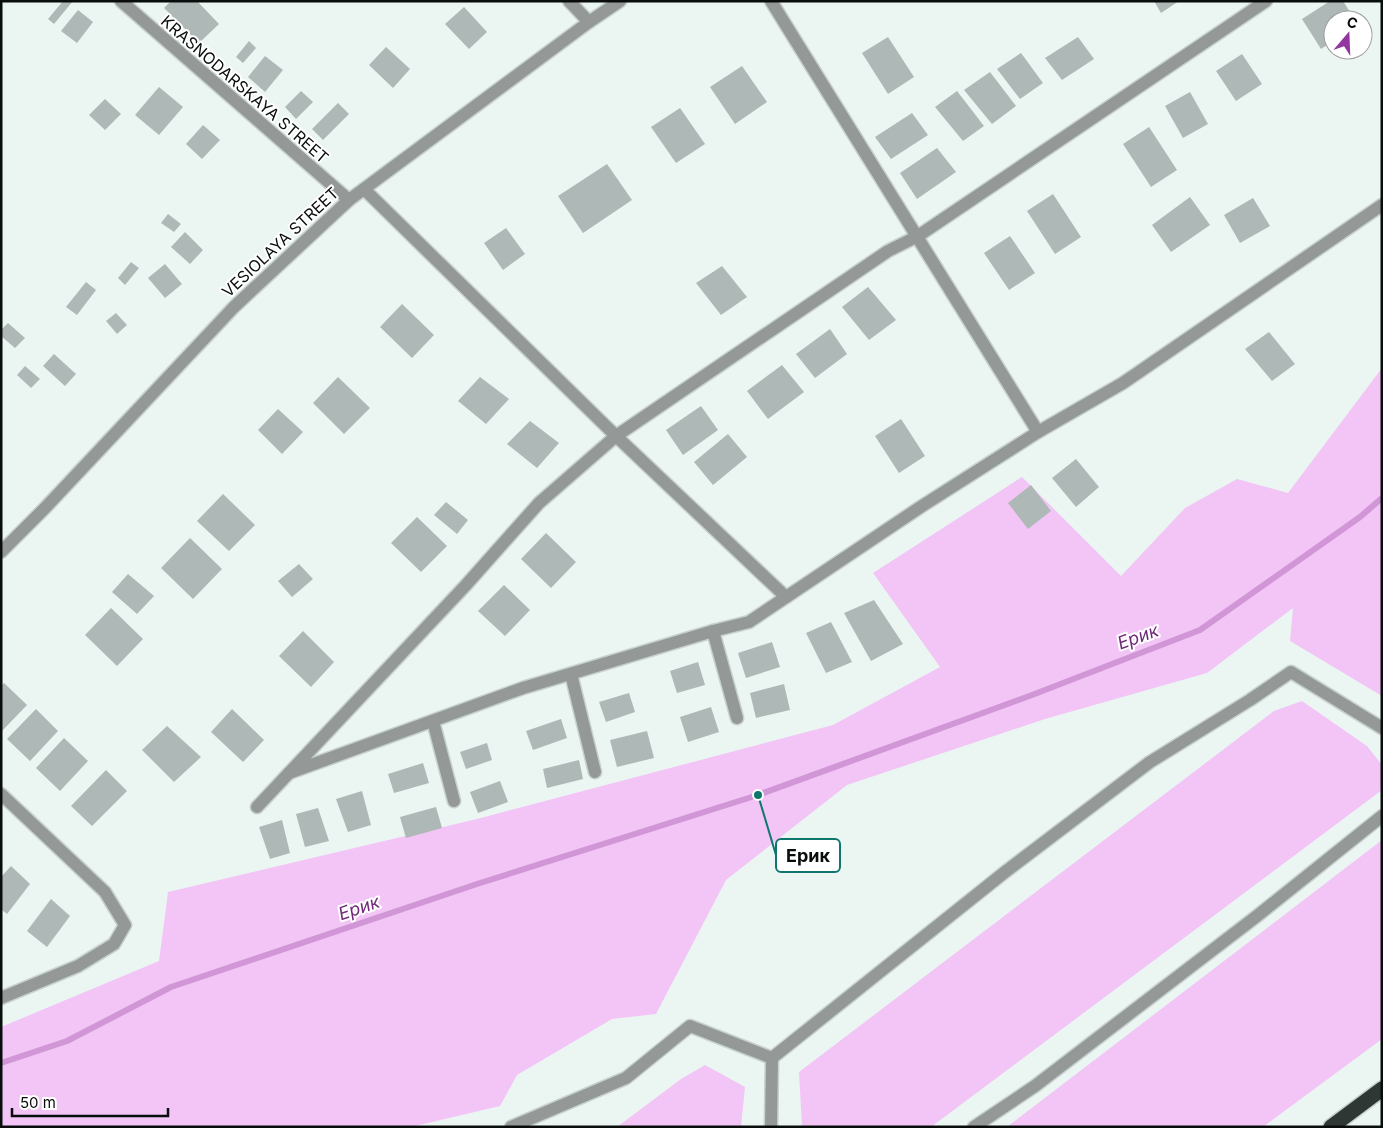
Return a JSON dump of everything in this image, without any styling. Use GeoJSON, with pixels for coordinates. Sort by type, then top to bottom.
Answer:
{"type":"FeatureCollection","features":[{"type":"Feature","properties":{"kind":"highway"},"geometry":{"type":"LineString","coordinates":[[1331,1127],[1382,1089]]}},
{"type":"Feature","properties":{"kind":"street","name":"KRASNODARSKAYA STREET"},"geometry":{"type":"LineString","coordinates":[[121,1],[349,200]]}},
{"type":"Feature","properties":{"kind":"street"},"geometry":{"type":"LineString","coordinates":[[569,1],[589,22]]}},
{"type":"Feature","properties":{"kind":"street","name":"VESIOLAYA STREET"},"geometry":{"type":"LineString","coordinates":[[1,552],[46,508],[234,307],[349,200],[620,1]]}},
{"type":"Feature","properties":{"kind":"street"},"geometry":{"type":"LineString","coordinates":[[771,1],[1038,432]]}},
{"type":"Feature","properties":{"kind":"street"},"geometry":{"type":"LineString","coordinates":[[257,807],[466,585],[539,503],[616,436],[888,251],[918,236],[1266,1]]}},
{"type":"Feature","properties":{"kind":"street"},"geometry":{"type":"LineString","coordinates":[[364,189],[616,436],[786,597]]}},
{"type":"Feature","properties":{"kind":"street"},"geometry":{"type":"LineString","coordinates":[[289,773],[523,688],[749,622],[922,506],[1038,432],[1123,384],[1382,205]]}},
{"type":"Feature","properties":{"kind":"street"},"geometry":{"type":"LineString","coordinates":[[713,631],[737,718]]}},
{"type":"Feature","properties":{"kind":"street"},"geometry":{"type":"LineString","coordinates":[[772,1058],[1005,872],[1150,762],[1250,700],[1291,672],[1382,728]]}},
{"type":"Feature","properties":{"kind":"street"},"geometry":{"type":"LineString","coordinates":[[571,674],[595,772]]}},
{"type":"Feature","properties":{"kind":"street"},"geometry":{"type":"LineString","coordinates":[[433,721],[454,801]]}},
{"type":"Feature","properties":{"kind":"street"},"geometry":{"type":"LineString","coordinates":[[1,794],[104,892],[126,925],[114,944],[78,966],[1,998]]}},
{"type":"Feature","properties":{"kind":"street"},"geometry":{"type":"LineString","coordinates":[[974,1127],[1035,1086],[1241,928],[1382,816]]}},
{"type":"Feature","properties":{"kind":"street"},"geometry":{"type":"LineString","coordinates":[[511,1127],[626,1078],[690,1026],[772,1058]]}},
{"type":"Feature","properties":{"kind":"street"},"geometry":{"type":"LineString","coordinates":[[771,1127],[772,1058]]}},
{"type":"Feature","properties":{"kind":"shaded area"},"geometry":{"type":"Polygon","coordinates":[[[1382,368],[1382,696],[1290,641],[1293,608],[1207,673],[1045,719],[847,785],[726,880],[656,1014],[612,1019],[517,1075],[500,1106],[411,1127],[1,1127],[1,1027],[159,961],[168,892],[477,819],[833,725],[940,667],[873,573],[1022,477],[1121,576],[1185,508],[1237,479],[1288,493],[1382,368]]]}},
{"type":"Feature","properties":{"kind":"shaded area"},"geometry":{"type":"Polygon","coordinates":[[[1302,701],[1367,746],[1382,765],[1382,790],[931,1127],[802,1127],[799,1072],[1274,711],[1302,701]]]}},
{"type":"Feature","properties":{"kind":"shaded area"},"geometry":{"type":"Polygon","coordinates":[[[1382,840],[1382,1039],[1263,1127],[1007,1127],[1382,840]]]}},
{"type":"Feature","properties":{"kind":"shaded area"},"geometry":{"type":"Polygon","coordinates":[[[705,1065],[745,1087],[741,1127],[617,1127],[681,1079],[705,1065]]]}},
{"type":"Feature","properties":{"kind":"building"},"geometry":{"type":"Polygon","coordinates":[[[63,1],[73,1],[54,24],[48,19],[63,1]]]}},
{"type":"Feature","properties":{"kind":"building"},"geometry":{"type":"Polygon","coordinates":[[[171,1],[197,1],[219,24],[199,43],[164,8],[171,1]]]}},
{"type":"Feature","properties":{"kind":"building"},"geometry":{"type":"Polygon","coordinates":[[[1154,1],[1179,1],[1161,13],[1154,1]]]}},
{"type":"Feature","properties":{"kind":"building"},"geometry":{"type":"Polygon","coordinates":[[[1330,1],[1343,1],[1349,10],[1323,10],[1323,48],[1321,49],[1302,19],[1330,1]]]}},
{"type":"Feature","properties":{"kind":"building"},"geometry":{"type":"Polygon","coordinates":[[[464,7],[487,32],[469,49],[445,24],[464,7]]]}},
{"type":"Feature","properties":{"kind":"building"},"geometry":{"type":"Polygon","coordinates":[[[78,10],[93,22],[77,43],[61,31],[78,10]]]}},
{"type":"Feature","properties":{"kind":"building"},"geometry":{"type":"Polygon","coordinates":[[[888,37],[914,77],[888,94],[862,53],[888,37]]]}},
{"type":"Feature","properties":{"kind":"building"},"geometry":{"type":"Polygon","coordinates":[[[1078,37],[1094,59],[1062,80],[1045,58],[1078,37]]]}},
{"type":"Feature","properties":{"kind":"building"},"geometry":{"type":"Polygon","coordinates":[[[249,41],[256,48],[243,63],[236,57],[249,41]]]}},
{"type":"Feature","properties":{"kind":"building"},"geometry":{"type":"Polygon","coordinates":[[[386,47],[410,69],[393,88],[369,65],[386,47]]]}},
{"type":"Feature","properties":{"kind":"building"},"geometry":{"type":"Polygon","coordinates":[[[1021,53],[1043,83],[1020,99],[997,69],[1021,53]]]}},
{"type":"Feature","properties":{"kind":"building"},"geometry":{"type":"Polygon","coordinates":[[[1242,54],[1262,84],[1236,101],[1216,71],[1242,54]]]}},
{"type":"Feature","properties":{"kind":"building"},"geometry":{"type":"Polygon","coordinates":[[[265,56],[283,70],[265,92],[248,77],[265,56]]]}},
{"type":"Feature","properties":{"kind":"building"},"geometry":{"type":"Polygon","coordinates":[[[742,66],[767,102],[735,124],[710,87],[742,66]]]}},
{"type":"Feature","properties":{"kind":"building"},"geometry":{"type":"Polygon","coordinates":[[[990,72],[1016,106],[992,124],[964,90],[990,72]]]}},
{"type":"Feature","properties":{"kind":"building"},"geometry":{"type":"Polygon","coordinates":[[[159,87],[183,107],[159,135],[135,115],[159,87]]]}},
{"type":"Feature","properties":{"kind":"building"},"geometry":{"type":"Polygon","coordinates":[[[301,91],[313,102],[296,119],[285,107],[301,91]]]}},
{"type":"Feature","properties":{"kind":"building"},"geometry":{"type":"Polygon","coordinates":[[[957,91],[984,126],[963,141],[935,107],[957,91]]]}},
{"type":"Feature","properties":{"kind":"building"},"geometry":{"type":"Polygon","coordinates":[[[1190,92],[1208,124],[1183,138],[1165,106],[1190,92]]]}},
{"type":"Feature","properties":{"kind":"building"},"geometry":{"type":"Polygon","coordinates":[[[105,99],[121,114],[105,130],[89,115],[105,99]]]}},
{"type":"Feature","properties":{"kind":"building"},"geometry":{"type":"Polygon","coordinates":[[[338,103],[349,114],[323,140],[312,129],[338,103]]]}},
{"type":"Feature","properties":{"kind":"building"},"geometry":{"type":"Polygon","coordinates":[[[680,108],[705,144],[676,163],[651,127],[680,108]]]}},
{"type":"Feature","properties":{"kind":"building"},"geometry":{"type":"Polygon","coordinates":[[[912,113],[928,135],[891,159],[875,137],[912,113]]]}},
{"type":"Feature","properties":{"kind":"building"},"geometry":{"type":"Polygon","coordinates":[[[203,125],[220,140],[202,159],[186,144],[203,125]]]}},
{"type":"Feature","properties":{"kind":"building"},"geometry":{"type":"Polygon","coordinates":[[[1149,127],[1177,170],[1151,187],[1123,144],[1149,127]]]}},
{"type":"Feature","properties":{"kind":"building"},"geometry":{"type":"Polygon","coordinates":[[[937,148],[956,172],[917,199],[900,173],[937,148]]]}},
{"type":"Feature","properties":{"kind":"building"},"geometry":{"type":"Polygon","coordinates":[[[607,164],[632,200],[583,233],[558,196],[607,164]]]}},
{"type":"Feature","properties":{"kind":"building"},"geometry":{"type":"Polygon","coordinates":[[[1053,194],[1081,237],[1055,254],[1027,211],[1053,194]]]}},
{"type":"Feature","properties":{"kind":"building"},"geometry":{"type":"Polygon","coordinates":[[[1190,197],[1210,225],[1171,252],[1152,225],[1190,197]]]}},
{"type":"Feature","properties":{"kind":"building"},"geometry":{"type":"Polygon","coordinates":[[[1253,198],[1270,226],[1240,243],[1224,215],[1253,198]]]}},
{"type":"Feature","properties":{"kind":"building"},"geometry":{"type":"Polygon","coordinates":[[[168,214],[181,224],[174,232],[161,223],[168,214]]]}},
{"type":"Feature","properties":{"kind":"building"},"geometry":{"type":"Polygon","coordinates":[[[506,228],[525,254],[503,270],[484,243],[506,228]]]}},
{"type":"Feature","properties":{"kind":"building"},"geometry":{"type":"Polygon","coordinates":[[[185,232],[203,250],[190,264],[171,247],[185,232]]]}},
{"type":"Feature","properties":{"kind":"building"},"geometry":{"type":"Polygon","coordinates":[[[1010,236],[1035,273],[1009,290],[984,253],[1010,236]]]}},
{"type":"Feature","properties":{"kind":"building"},"geometry":{"type":"Polygon","coordinates":[[[131,262],[139,268],[125,285],[118,278],[131,262]]]}},
{"type":"Feature","properties":{"kind":"building"},"geometry":{"type":"Polygon","coordinates":[[[165,264],[182,284],[165,298],[148,278],[165,264]]]}},
{"type":"Feature","properties":{"kind":"building"},"geometry":{"type":"Polygon","coordinates":[[[722,266],[747,297],[721,315],[696,283],[722,266]]]}},
{"type":"Feature","properties":{"kind":"building"},"geometry":{"type":"Polygon","coordinates":[[[86,282],[96,290],[77,315],[66,307],[86,282]]]}},
{"type":"Feature","properties":{"kind":"building"},"geometry":{"type":"Polygon","coordinates":[[[868,287],[896,320],[869,340],[842,307],[868,287]]]}},
{"type":"Feature","properties":{"kind":"building"},"geometry":{"type":"Polygon","coordinates":[[[402,304],[434,335],[412,358],[380,327],[402,304]]]}},
{"type":"Feature","properties":{"kind":"building"},"geometry":{"type":"Polygon","coordinates":[[[116,313],[127,325],[117,334],[106,321],[116,313]]]}},
{"type":"Feature","properties":{"kind":"building"},"geometry":{"type":"Polygon","coordinates":[[[8,323],[25,338],[15,348],[1,336],[1,330],[8,323]]]}},
{"type":"Feature","properties":{"kind":"building"},"geometry":{"type":"Polygon","coordinates":[[[830,329],[847,354],[815,378],[796,354],[830,329]]]}},
{"type":"Feature","properties":{"kind":"building"},"geometry":{"type":"Polygon","coordinates":[[[1269,332],[1295,364],[1272,381],[1245,349],[1269,332]]]}},
{"type":"Feature","properties":{"kind":"building"},"geometry":{"type":"Polygon","coordinates":[[[54,354],[76,374],[65,386],[43,366],[54,354]]]}},
{"type":"Feature","properties":{"kind":"building"},"geometry":{"type":"Polygon","coordinates":[[[782,365],[804,392],[768,419],[747,391],[782,365]]]}},
{"type":"Feature","properties":{"kind":"building"},"geometry":{"type":"Polygon","coordinates":[[[25,366],[40,379],[31,388],[17,375],[25,366]]]}},
{"type":"Feature","properties":{"kind":"building"},"geometry":{"type":"Polygon","coordinates":[[[338,377],[370,408],[344,434],[313,403],[338,377]]]}},
{"type":"Feature","properties":{"kind":"building"},"geometry":{"type":"Polygon","coordinates":[[[480,377],[509,399],[486,424],[458,401],[480,377]]]}},
{"type":"Feature","properties":{"kind":"building"},"geometry":{"type":"Polygon","coordinates":[[[701,406],[718,430],[683,455],[666,430],[701,406]]]}},
{"type":"Feature","properties":{"kind":"building"},"geometry":{"type":"Polygon","coordinates":[[[278,409],[303,432],[282,454],[258,430],[278,409]]]}},
{"type":"Feature","properties":{"kind":"building"},"geometry":{"type":"Polygon","coordinates":[[[901,419],[925,456],[899,473],[875,436],[901,419]]]}},
{"type":"Feature","properties":{"kind":"building"},"geometry":{"type":"Polygon","coordinates":[[[530,421],[559,443],[537,468],[507,444],[530,421]]]}},
{"type":"Feature","properties":{"kind":"building"},"geometry":{"type":"Polygon","coordinates":[[[728,434],[747,457],[713,485],[694,462],[728,434]]]}},
{"type":"Feature","properties":{"kind":"building"},"geometry":{"type":"Polygon","coordinates":[[[1076,459],[1099,487],[1076,507],[1052,478],[1076,459]]]}},
{"type":"Feature","properties":{"kind":"building"},"geometry":{"type":"Polygon","coordinates":[[[1031,485],[1051,511],[1028,529],[1008,503],[1031,485]]]}},
{"type":"Feature","properties":{"kind":"building"},"geometry":{"type":"Polygon","coordinates":[[[223,494],[255,525],[229,551],[197,521],[223,494]]]}},
{"type":"Feature","properties":{"kind":"building"},"geometry":{"type":"Polygon","coordinates":[[[446,502],[468,520],[457,534],[434,515],[446,502]]]}},
{"type":"Feature","properties":{"kind":"building"},"geometry":{"type":"Polygon","coordinates":[[[417,517],[447,546],[421,572],[391,543],[417,517]]]}},
{"type":"Feature","properties":{"kind":"building"},"geometry":{"type":"Polygon","coordinates":[[[546,533],[576,562],[551,588],[521,559],[546,533]]]}},
{"type":"Feature","properties":{"kind":"building"},"geometry":{"type":"Polygon","coordinates":[[[190,538],[222,569],[193,599],[161,568],[190,538]]]}},
{"type":"Feature","properties":{"kind":"building"},"geometry":{"type":"Polygon","coordinates":[[[299,564],[313,579],[292,597],[278,581],[299,564]]]}},
{"type":"Feature","properties":{"kind":"building"},"geometry":{"type":"Polygon","coordinates":[[[128,574],[154,596],[137,614],[112,592],[128,574]]]}},
{"type":"Feature","properties":{"kind":"building"},"geometry":{"type":"Polygon","coordinates":[[[504,585],[530,610],[505,636],[478,611],[504,585]]]}},
{"type":"Feature","properties":{"kind":"building"},"geometry":{"type":"Polygon","coordinates":[[[874,600],[903,644],[871,661],[844,613],[874,600]]]}},
{"type":"Feature","properties":{"kind":"building"},"geometry":{"type":"Polygon","coordinates":[[[111,608],[143,639],[117,666],[85,635],[111,608]]]}},
{"type":"Feature","properties":{"kind":"building"},"geometry":{"type":"Polygon","coordinates":[[[831,622],[852,662],[826,673],[806,633],[831,622]]]}},
{"type":"Feature","properties":{"kind":"building"},"geometry":{"type":"Polygon","coordinates":[[[303,631],[334,662],[311,687],[279,656],[303,631]]]}},
{"type":"Feature","properties":{"kind":"building"},"geometry":{"type":"Polygon","coordinates":[[[772,642],[780,667],[746,678],[738,653],[772,642]]]}},
{"type":"Feature","properties":{"kind":"building"},"geometry":{"type":"Polygon","coordinates":[[[698,662],[705,685],[677,693],[670,671],[698,662]]]}},
{"type":"Feature","properties":{"kind":"building"},"geometry":{"type":"Polygon","coordinates":[[[4,683],[27,705],[1,732],[1,686],[4,683]]]}},
{"type":"Feature","properties":{"kind":"building"},"geometry":{"type":"Polygon","coordinates":[[[784,684],[790,710],[756,718],[750,693],[784,684]]]}},
{"type":"Feature","properties":{"kind":"building"},"geometry":{"type":"Polygon","coordinates":[[[629,693],[635,712],[606,722],[599,702],[629,693]]]}},
{"type":"Feature","properties":{"kind":"building"},"geometry":{"type":"Polygon","coordinates":[[[711,707],[719,732],[688,742],[680,717],[711,707]]]}},
{"type":"Feature","properties":{"kind":"building"},"geometry":{"type":"Polygon","coordinates":[[[36,709],[58,731],[30,761],[7,739],[36,709]]]}},
{"type":"Feature","properties":{"kind":"building"},"geometry":{"type":"Polygon","coordinates":[[[232,709],[264,740],[243,762],[211,732],[232,709]]]}},
{"type":"Feature","properties":{"kind":"building"},"geometry":{"type":"Polygon","coordinates":[[[561,719],[567,738],[533,750],[526,731],[561,719]]]}},
{"type":"Feature","properties":{"kind":"building"},"geometry":{"type":"Polygon","coordinates":[[[167,726],[201,757],[174,782],[142,750],[167,726]]]}},
{"type":"Feature","properties":{"kind":"building"},"geometry":{"type":"Polygon","coordinates":[[[647,731],[654,758],[617,767],[610,740],[647,731]]]}},
{"type":"Feature","properties":{"kind":"building"},"geometry":{"type":"Polygon","coordinates":[[[64,738],[88,761],[60,791],[36,768],[64,738]]]}},
{"type":"Feature","properties":{"kind":"building"},"geometry":{"type":"Polygon","coordinates":[[[487,743],[492,760],[466,769],[460,752],[487,743]]]}},
{"type":"Feature","properties":{"kind":"building"},"geometry":{"type":"Polygon","coordinates":[[[579,760],[583,779],[547,788],[543,769],[579,760]]]}},
{"type":"Feature","properties":{"kind":"building"},"geometry":{"type":"Polygon","coordinates":[[[423,763],[429,783],[394,793],[388,774],[423,763]]]}},
{"type":"Feature","properties":{"kind":"building"},"geometry":{"type":"Polygon","coordinates":[[[106,770],[127,791],[92,826],[71,806],[106,770]]]}},
{"type":"Feature","properties":{"kind":"building"},"geometry":{"type":"Polygon","coordinates":[[[500,781],[508,802],[478,813],[470,792],[500,781]]]}},
{"type":"Feature","properties":{"kind":"building"},"geometry":{"type":"Polygon","coordinates":[[[362,791],[371,825],[348,832],[336,799],[362,791]]]}},
{"type":"Feature","properties":{"kind":"building"},"geometry":{"type":"Polygon","coordinates":[[[436,807],[442,828],[406,838],[400,817],[436,807]]]}},
{"type":"Feature","properties":{"kind":"building"},"geometry":{"type":"Polygon","coordinates":[[[318,808],[329,841],[305,847],[296,814],[318,808]]]}},
{"type":"Feature","properties":{"kind":"building"},"geometry":{"type":"Polygon","coordinates":[[[282,820],[290,853],[270,859],[259,827],[282,820]]]}},
{"type":"Feature","properties":{"kind":"building"},"geometry":{"type":"Polygon","coordinates":[[[11,866],[30,884],[7,914],[1,909],[1,877],[11,866]]]}},
{"type":"Feature","properties":{"kind":"building"},"geometry":{"type":"Polygon","coordinates":[[[51,899],[70,916],[47,947],[27,931],[51,899]]]}},
{"type":"Feature","properties":{"kind":"waterway","name":"Ерик"},"geometry":{"type":"LineString","coordinates":[[1,1063],[67,1041],[171,987],[477,884],[758,795],[1032,695],[1200,630],[1360,517],[1382,498]]}},
{"type":"Feature","properties":{"kind":"place","name":"Ерик"},"geometry":{"type":"Point","coordinates":[758,795]}}]}
